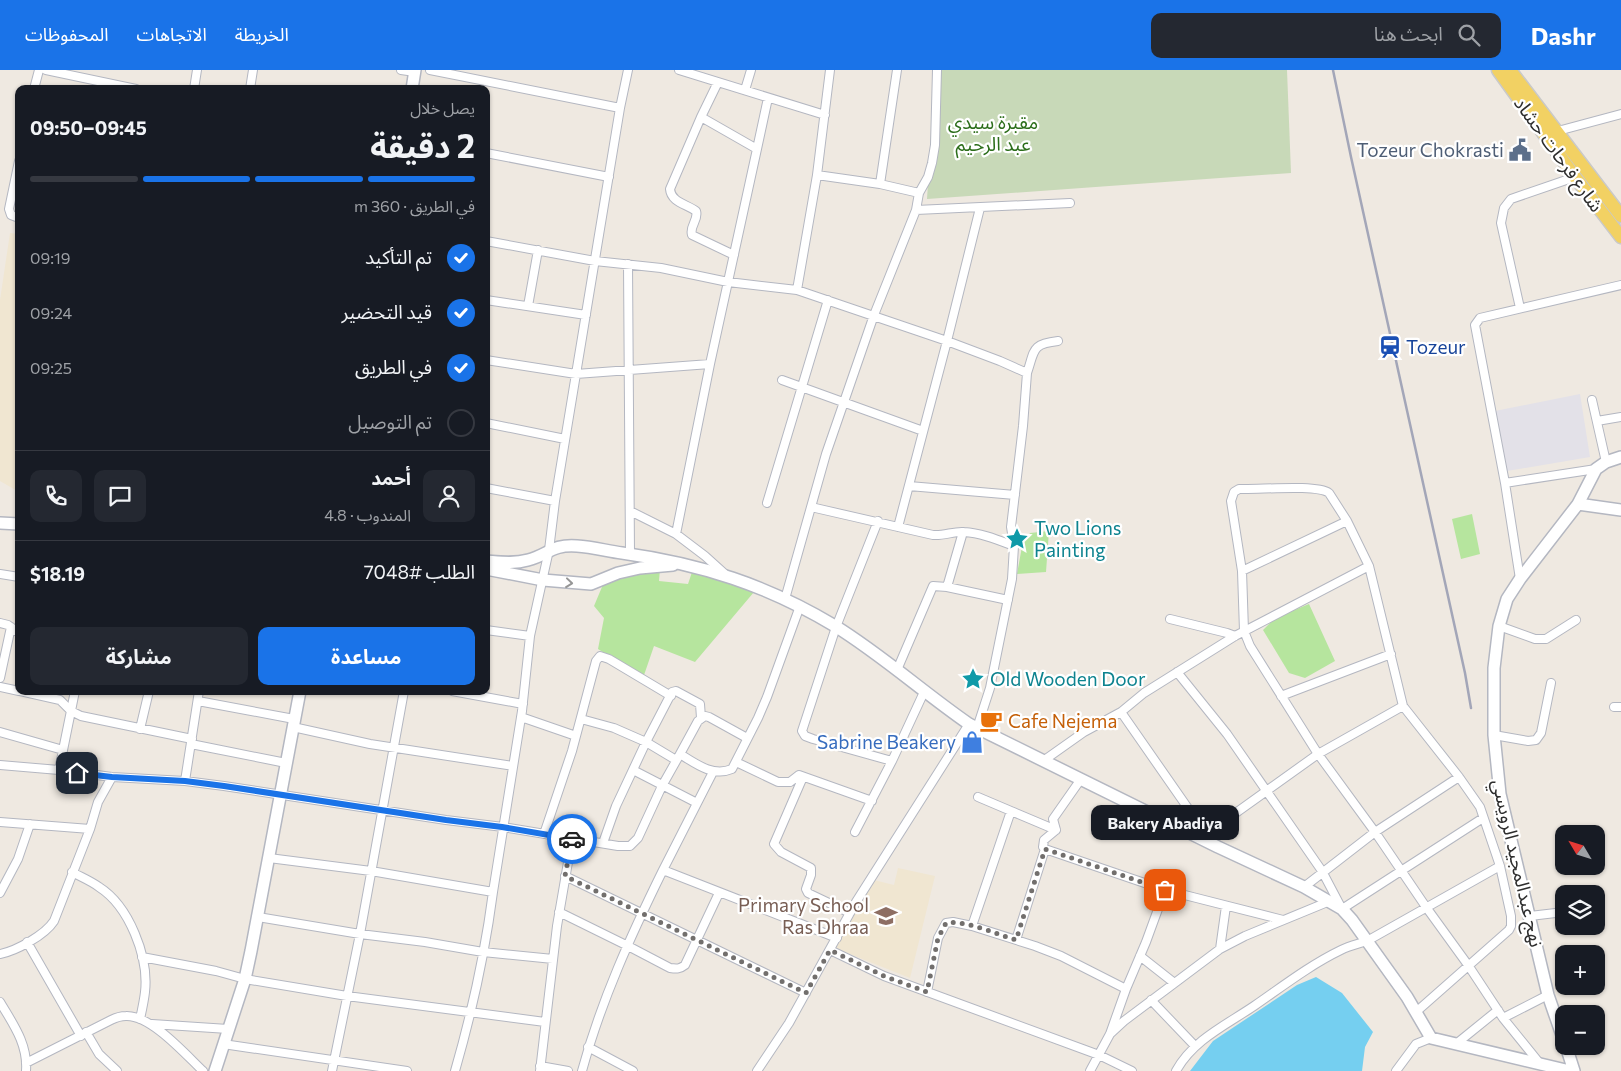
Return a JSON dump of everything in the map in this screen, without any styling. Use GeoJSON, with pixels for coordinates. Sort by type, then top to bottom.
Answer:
{"type":"FeatureCollection","features":[{"type":"Feature","properties":{"kind":"main road","name":"شارع فرحات حشاد"},"geometry":{"type":"LineString","coordinates":[[1498,70],[1551,133],[1593,189],[1621,236]]}},
{"type":"Feature","properties":{"kind":"main road","name":"شارع فرحات حشاد"},"geometry":{"type":"LineString","coordinates":[[1510,70],[1551,133],[1575,177],[1593,189],[1621,216]]}},
{"type":"Feature","properties":{"kind":"street"},"geometry":{"type":"LineString","coordinates":[[35,85],[39,70]]}},
{"type":"Feature","properties":{"kind":"street"},"geometry":{"type":"LineString","coordinates":[[46,70],[117,85]]}},
{"type":"Feature","properties":{"kind":"street"},"geometry":{"type":"LineString","coordinates":[[195,85],[197,70]]}},
{"type":"Feature","properties":{"kind":"street"},"geometry":{"type":"LineString","coordinates":[[251,85],[253,70]]}},
{"type":"Feature","properties":{"kind":"street"},"geometry":{"type":"LineString","coordinates":[[401,70],[415,71],[413,85]]}},
{"type":"Feature","properties":{"kind":"street"},"geometry":{"type":"LineString","coordinates":[[430,70],[620,108]]}},
{"type":"Feature","properties":{"kind":"street"},"geometry":{"type":"LineString","coordinates":[[455,1071],[471,1013],[483,952],[523,704],[530,636],[549,550],[565,439],[628,70]]}},
{"type":"Feature","properties":{"kind":"street"},"geometry":{"type":"LineString","coordinates":[[679,70],[826,115]]}},
{"type":"Feature","properties":{"kind":"street"},"geometry":{"type":"LineString","coordinates":[[745,90],[751,70]]}},
{"type":"Feature","properties":{"kind":"street"},"geometry":{"type":"LineString","coordinates":[[798,290],[826,115],[830,70]]}},
{"type":"Feature","properties":{"kind":"street"},"geometry":{"type":"LineString","coordinates":[[880,184],[897,70]]}},
{"type":"Feature","properties":{"kind":"street"},"geometry":{"type":"LineString","coordinates":[[785,599],[826,454],[874,315],[916,210],[919,192],[928,178],[935,145],[937,70]]}},
{"type":"Feature","properties":{"kind":"street"},"geometry":{"type":"LineString","coordinates":[[718,82],[701,117],[670,192],[673,198],[696,211],[691,232],[695,238],[734,255]]}},
{"type":"Feature","properties":{"kind":"street"},"geometry":{"type":"LineString","coordinates":[[676,534],[710,364],[768,98]]}},
{"type":"Feature","properties":{"kind":"street"},"geometry":{"type":"LineString","coordinates":[[1551,133],[1621,114]]}},
{"type":"Feature","properties":{"kind":"street"},"geometry":{"type":"LineString","coordinates":[[701,117],[757,149]]}},
{"type":"Feature","properties":{"kind":"street"},"geometry":{"type":"LineString","coordinates":[[490,154],[609,177]]}},
{"type":"Feature","properties":{"kind":"street"},"geometry":{"type":"LineString","coordinates":[[817,175],[919,192]]}},
{"type":"Feature","properties":{"kind":"street"},"geometry":{"type":"LineString","coordinates":[[1520,308],[1501,223],[1504,208],[1511,199],[1575,177]]}},
{"type":"Feature","properties":{"kind":"street"},"geometry":{"type":"LineString","coordinates":[[15,181],[9,210],[11,215],[15,216]]}},
{"type":"Feature","properties":{"kind":"street"},"geometry":{"type":"LineString","coordinates":[[916,210],[1070,203]]}},
{"type":"Feature","properties":{"kind":"street"},"geometry":{"type":"LineString","coordinates":[[898,527],[948,341],[980,208]]}},
{"type":"Feature","properties":{"kind":"street"},"geometry":{"type":"LineString","coordinates":[[490,242],[595,261],[660,268],[728,282],[798,290],[948,341],[1000,360],[1027,373]]}},
{"type":"Feature","properties":{"kind":"street"},"geometry":{"type":"LineString","coordinates":[[528,306],[538,250]]}},
{"type":"Feature","properties":{"kind":"street"},"geometry":{"type":"LineString","coordinates":[[618,573],[625,553],[630,510],[628,264]]}},
{"type":"Feature","properties":{"kind":"street"},"geometry":{"type":"LineString","coordinates":[[1520,580],[1505,483],[1475,325],[1480,318],[1621,285]]}},
{"type":"Feature","properties":{"kind":"street"},"geometry":{"type":"LineString","coordinates":[[767,503],[828,300]]}},
{"type":"Feature","properties":{"kind":"street"},"geometry":{"type":"LineString","coordinates":[[490,301],[586,315]]}},
{"type":"Feature","properties":{"kind":"street"},"geometry":{"type":"LineString","coordinates":[[757,1071],[789,1024],[850,913],[973,726],[990,688],[1012,579],[1014,546],[1011,527],[1027,373],[1035,349],[1042,343],[1058,341]]}},
{"type":"Feature","properties":{"kind":"street"},"geometry":{"type":"LineString","coordinates":[[490,361],[576,374],[710,364]]}},
{"type":"Feature","properties":{"kind":"street"},"geometry":{"type":"LineString","coordinates":[[782,380],[923,431]]}},
{"type":"Feature","properties":{"kind":"street"},"geometry":{"type":"LineString","coordinates":[[1592,400],[1606,462]]}},
{"type":"Feature","properties":{"kind":"street"},"geometry":{"type":"LineString","coordinates":[[1596,420],[1621,417]]}},
{"type":"Feature","properties":{"kind":"street"},"geometry":{"type":"LineString","coordinates":[[490,424],[565,439]]}},
{"type":"Feature","properties":{"kind":"street","name":"نهج عبدالمجيد الرويسي"},"geometry":{"type":"LineString","coordinates":[[1555,1015],[1548,995],[1500,794],[1494,736],[1494,668],[1499,626],[1507,599],[1578,504],[1596,469],[1606,462],[1621,457]]}},
{"type":"Feature","properties":{"kind":"street"},"geometry":{"type":"LineString","coordinates":[[1505,483],[1596,469]]}},
{"type":"Feature","properties":{"kind":"street"},"geometry":{"type":"LineString","coordinates":[[909,486],[1015,495]]}},
{"type":"Feature","properties":{"kind":"street"},"geometry":{"type":"LineString","coordinates":[[490,489],[555,501]]}},
{"type":"Feature","properties":{"kind":"street"},"geometry":{"type":"LineString","coordinates":[[1416,1012],[1468,965],[1509,930],[1511,916],[1500,866],[1477,802],[1403,706],[1369,566],[1347,521],[1329,493],[1325,490],[1313,489],[1239,489],[1234,492],[1231,501],[1242,571],[1244,631],[1250,646],[1318,754],[1402,870],[1426,907],[1468,965],[1503,1018],[1542,1064]]}},
{"type":"Feature","properties":{"kind":"street"},"geometry":{"type":"LineString","coordinates":[[1578,504],[1621,510]]}},
{"type":"Feature","properties":{"kind":"street"},"geometry":{"type":"LineString","coordinates":[[811,507],[942,536],[963,532],[980,534],[1014,546]]}},
{"type":"Feature","properties":{"kind":"street"},"geometry":{"type":"LineString","coordinates":[[630,510],[676,534],[727,576]]}},
{"type":"Feature","properties":{"kind":"street"},"geometry":{"type":"LineString","coordinates":[[878,521],[836,627],[802,731],[805,736],[813,739],[892,761]]}},
{"type":"Feature","properties":{"kind":"street"},"geometry":{"type":"LineString","coordinates":[[1242,571],[1347,521]]}},
{"type":"Feature","properties":{"kind":"street"},"geometry":{"type":"LineString","coordinates":[[0,523],[15,524]]}},
{"type":"Feature","properties":{"kind":"street"},"geometry":{"type":"LineString","coordinates":[[947,587],[963,532]]}},
{"type":"Feature","properties":{"kind":"street"},"geometry":{"type":"LineString","coordinates":[[490,561],[526,561],[561,546],[591,547],[687,564],[754,585],[800,606],[836,627],[973,726],[1218,847],[1304,887],[1342,909]]}},
{"type":"Feature","properties":{"kind":"street"},"geometry":{"type":"LineString","coordinates":[[490,570],[543,580],[591,584],[618,573],[640,568],[687,564]]}},
{"type":"Feature","properties":{"kind":"street"},"geometry":{"type":"LineString","coordinates":[[1043,761],[1084,732],[1121,712],[1144,693],[1235,636],[1369,566]]}},
{"type":"Feature","properties":{"kind":"street"},"geometry":{"type":"LineString","coordinates":[[0,574],[15,576]]}},
{"type":"Feature","properties":{"kind":"street"},"geometry":{"type":"LineString","coordinates":[[896,670],[931,589],[936,585],[1008,600]]}},
{"type":"Feature","properties":{"kind":"street"},"geometry":{"type":"LineString","coordinates":[[581,719],[614,728],[713,772],[724,772],[732,768],[767,697],[800,606]]}},
{"type":"Feature","properties":{"kind":"street"},"geometry":{"type":"LineString","coordinates":[[1170,619],[1235,636]]}},
{"type":"Feature","properties":{"kind":"street"},"geometry":{"type":"LineString","coordinates":[[1499,626],[1535,639],[1546,639],[1576,620]]}},
{"type":"Feature","properties":{"kind":"street"},"geometry":{"type":"LineString","coordinates":[[0,623],[15,630]]}},
{"type":"Feature","properties":{"kind":"street"},"geometry":{"type":"LineString","coordinates":[[0,674],[11,627]]}},
{"type":"Feature","properties":{"kind":"street"},"geometry":{"type":"LineString","coordinates":[[490,631],[530,636]]}},
{"type":"Feature","properties":{"kind":"street"},"geometry":{"type":"LineString","coordinates":[[1281,696],[1391,654]]}},
{"type":"Feature","properties":{"kind":"street"},"geometry":{"type":"LineString","coordinates":[[544,834],[576,736],[596,661],[600,656],[609,659],[670,696]]}},
{"type":"Feature","properties":{"kind":"street"},"geometry":{"type":"LineString","coordinates":[[1177,672],[1227,734],[1322,871],[1342,909],[1407,997],[1431,1038]]}},
{"type":"Feature","properties":{"kind":"street"},"geometry":{"type":"LineString","coordinates":[[1494,736],[1528,741],[1536,740],[1541,733],[1551,683]]}},
{"type":"Feature","properties":{"kind":"street"},"geometry":{"type":"LineString","coordinates":[[0,688],[15,690]]}},
{"type":"Feature","properties":{"kind":"street"},"geometry":{"type":"LineString","coordinates":[[0,765],[112,777],[185,781],[502,827],[625,847],[635,842],[662,786],[701,718],[700,704],[676,690],[672,692],[632,770],[616,806],[603,843]]}},
{"type":"Feature","properties":{"kind":"street"},"geometry":{"type":"LineString","coordinates":[[855,832],[892,761],[924,692]]}},
{"type":"Feature","properties":{"kind":"street"},"geometry":{"type":"LineString","coordinates":[[41,695],[57,698],[71,711],[81,716],[286,763]]}},
{"type":"Feature","properties":{"kind":"street"},"geometry":{"type":"LineString","coordinates":[[59,770],[75,695]]}},
{"type":"Feature","properties":{"kind":"street"},"geometry":{"type":"LineString","coordinates":[[140,729],[148,695]]}},
{"type":"Feature","properties":{"kind":"street"},"geometry":{"type":"LineString","coordinates":[[185,781],[199,695]]}},
{"type":"Feature","properties":{"kind":"street"},"geometry":{"type":"LineString","coordinates":[[215,1071],[245,979],[299,695]]}},
{"type":"Feature","properties":{"kind":"street"},"geometry":{"type":"LineString","coordinates":[[332,1071],[360,934],[403,695]]}},
{"type":"Feature","properties":{"kind":"street"},"geometry":{"type":"LineString","coordinates":[[474,695],[523,704]]}},
{"type":"Feature","properties":{"kind":"street"},"geometry":{"type":"LineString","coordinates":[[198,701],[394,748],[513,766]]}},
{"type":"Feature","properties":{"kind":"street"},"geometry":{"type":"LineString","coordinates":[[1205,835],[1318,754],[1403,706]]}},
{"type":"Feature","properties":{"kind":"street"},"geometry":{"type":"LineString","coordinates":[[1121,712],[1164,772],[1205,835],[1218,847]]}},
{"type":"Feature","properties":{"kind":"street"},"geometry":{"type":"LineString","coordinates":[[701,718],[709,716],[747,738]]}},
{"type":"Feature","properties":{"kind":"street"},"geometry":{"type":"LineString","coordinates":[[521,717],[576,736]]}},
{"type":"Feature","properties":{"kind":"street"},"geometry":{"type":"LineString","coordinates":[[0,732],[63,750]]}},
{"type":"Feature","properties":{"kind":"street"},"geometry":{"type":"LineString","coordinates":[[736,762],[778,782],[790,782],[799,775],[872,801]]}},
{"type":"Feature","properties":{"kind":"street"},"geometry":{"type":"LineString","coordinates":[[632,770],[697,803]]}},
{"type":"Feature","properties":{"kind":"street"},"geometry":{"type":"LineString","coordinates":[[582,1071],[600,1012],[628,946],[663,870],[713,772]]}},
{"type":"Feature","properties":{"kind":"street"},"geometry":{"type":"LineString","coordinates":[[0,954],[44,932],[54,921],[90,829],[98,802],[112,777]]}},
{"type":"Feature","properties":{"kind":"street"},"geometry":{"type":"LineString","coordinates":[[803,777],[774,844],[780,852],[812,868],[806,889],[808,892],[850,913]]}},
{"type":"Feature","properties":{"kind":"street"},"geometry":{"type":"LineString","coordinates":[[1304,887],[1322,871],[1375,832],[1459,777]]}},
{"type":"Feature","properties":{"kind":"street"},"geometry":{"type":"LineString","coordinates":[[1056,830],[1053,819],[1081,779]]}},
{"type":"Feature","properties":{"kind":"street"},"geometry":{"type":"LineString","coordinates":[[978,797],[1056,830]]}},
{"type":"Feature","properties":{"kind":"street"},"geometry":{"type":"LineString","coordinates":[[972,926],[1011,811]]}},
{"type":"Feature","properties":{"kind":"street"},"geometry":{"type":"LineString","coordinates":[[1342,909],[1483,818]]}},
{"type":"Feature","properties":{"kind":"street"},"geometry":{"type":"LineString","coordinates":[[0,822],[90,829]]}},
{"type":"Feature","properties":{"kind":"street"},"geometry":{"type":"LineString","coordinates":[[0,893],[18,859],[30,824]]}},
{"type":"Feature","properties":{"kind":"street"},"geometry":{"type":"LineString","coordinates":[[1016,940],[1045,849],[1044,840],[1056,830]]}},
{"type":"Feature","properties":{"kind":"street"},"geometry":{"type":"LineString","coordinates":[[568,1071],[540,1068],[559,912],[572,839]]}},
{"type":"Feature","properties":{"kind":"street"},"geometry":{"type":"LineString","coordinates":[[1045,849],[1165,890],[1283,920]]}},
{"type":"Feature","properties":{"kind":"street"},"geometry":{"type":"LineString","coordinates":[[269,858],[371,871],[493,892]]}},
{"type":"Feature","properties":{"kind":"street"},"geometry":{"type":"LineString","coordinates":[[1176,1071],[1181,1061],[1195,1046],[1298,974],[1343,949],[1367,941],[1500,866]]}},
{"type":"Feature","properties":{"kind":"street"},"geometry":{"type":"LineString","coordinates":[[663,870],[837,938]]}},
{"type":"Feature","properties":{"kind":"street"},"geometry":{"type":"LineString","coordinates":[[72,872],[100,887],[114,900],[128,918],[137,938],[142,957],[145,990],[140,1018]]}},
{"type":"Feature","properties":{"kind":"street"},"geometry":{"type":"LineString","coordinates":[[565,876],[806,993]]}},
{"type":"Feature","properties":{"kind":"street"},"geometry":{"type":"LineString","coordinates":[[1090,1071],[1110,1034],[1165,890]]}},
{"type":"Feature","properties":{"kind":"street"},"geometry":{"type":"LineString","coordinates":[[559,912],[670,968],[676,969],[685,965],[719,893]]}},
{"type":"Feature","properties":{"kind":"street"},"geometry":{"type":"LineString","coordinates":[[1110,1034],[1124,1020],[1220,949],[1330,901]]}},
{"type":"Feature","properties":{"kind":"street"},"geometry":{"type":"LineString","coordinates":[[1220,949],[1226,906]]}},
{"type":"Feature","properties":{"kind":"street"},"geometry":{"type":"LineString","coordinates":[[1530,916],[1555,913]]}},
{"type":"Feature","properties":{"kind":"street"},"geometry":{"type":"LineString","coordinates":[[258,917],[483,952],[553,959]]}},
{"type":"Feature","properties":{"kind":"street"},"geometry":{"type":"LineString","coordinates":[[927,992],[938,938],[946,923],[953,922],[972,926],[1061,956],[1126,989]]}},
{"type":"Feature","properties":{"kind":"street"},"geometry":{"type":"LineString","coordinates":[[27,942],[83,1034],[101,1057],[117,1071]]}},
{"type":"Feature","properties":{"kind":"street"},"geometry":{"type":"LineString","coordinates":[[830,950],[878,974],[1099,1055],[1132,1071]]}},
{"type":"Feature","properties":{"kind":"street"},"geometry":{"type":"LineString","coordinates":[[1140,956],[1174,982]]}},
{"type":"Feature","properties":{"kind":"street"},"geometry":{"type":"LineString","coordinates":[[142,957],[216,971],[245,979],[347,996],[545,1022]]}},
{"type":"Feature","properties":{"kind":"street"},"geometry":{"type":"LineString","coordinates":[[1503,1018],[1548,995]]}},
{"type":"Feature","properties":{"kind":"street"},"geometry":{"type":"LineString","coordinates":[[1151,1000],[1195,1046]]}},
{"type":"Feature","properties":{"kind":"street"},"geometry":{"type":"LineString","coordinates":[[0,1002],[23,1043],[26,1067]]}},
{"type":"Feature","properties":{"kind":"street"},"geometry":{"type":"LineString","coordinates":[[1456,1044],[1498,1010]]}},
{"type":"Feature","properties":{"kind":"street"},"geometry":{"type":"LineString","coordinates":[[26,1067],[83,1034],[118,1017],[126,1016],[140,1018],[152,1024],[203,1071]]}},
{"type":"Feature","properties":{"kind":"street"},"geometry":{"type":"LineString","coordinates":[[152,1024],[228,1029]]}},
{"type":"Feature","properties":{"kind":"street"},"geometry":{"type":"LineString","coordinates":[[1396,1071],[1416,1044],[1431,1038],[1570,1071]]}},
{"type":"Feature","properties":{"kind":"street"},"geometry":{"type":"LineString","coordinates":[[223,1044],[407,1071]]}},
{"type":"Feature","properties":{"kind":"street"},"geometry":{"type":"LineString","coordinates":[[588,1048],[633,1071]]}},
{"type":"Feature","properties":{"kind":"street"},"geometry":{"type":"LineString","coordinates":[[1569,1055],[1574,1071]]}},
{"type":"Feature","properties":{"kind":"shaded area"},"geometry":{"type":"Polygon","coordinates":[[[10,233],[15,234],[15,490],[0,481],[0,300],[10,233]]]}},
{"type":"Feature","properties":{"kind":"shaded area"},"geometry":{"type":"Polygon","coordinates":[[[1580,394],[1590,457],[1507,471],[1495,411],[1580,394]]]}},
{"type":"Feature","properties":{"kind":"shaded area","name":"Primary School Ras Dhraa"},"geometry":{"type":"Polygon","coordinates":[[[898,868],[935,876],[910,978],[832,947],[866,878],[894,885],[898,868]]]}},
{"type":"Feature","properties":{"kind":"green space","name":"مقبرة سيدي عبد الرحيم"},"geometry":{"type":"Polygon","coordinates":[[[935,70],[1287,70],[1291,173],[927,199],[935,70]]]}},
{"type":"Feature","properties":{"kind":"green space"},"geometry":{"type":"Polygon","coordinates":[[[1472,514],[1480,554],[1461,559],[1452,519],[1472,514]]]}},
{"type":"Feature","properties":{"kind":"green space"},"geometry":{"type":"Polygon","coordinates":[[[1049,531],[1046,572],[1017,574],[1023,541],[1030,533],[1049,531]]]}},
{"type":"Feature","properties":{"kind":"green space"},"geometry":{"type":"Polygon","coordinates":[[[660,569],[659,581],[688,584],[693,569],[754,592],[695,662],[654,646],[643,678],[598,649],[604,618],[594,606],[607,575],[660,569]]]}},
{"type":"Feature","properties":{"kind":"green space"},"geometry":{"type":"Polygon","coordinates":[[[1309,604],[1335,661],[1305,678],[1289,673],[1263,630],[1275,618],[1309,604]]]}},
{"type":"Feature","properties":{"kind":"water"},"geometry":{"type":"Polygon","coordinates":[[[1316,977],[1342,993],[1373,1032],[1365,1047],[1362,1071],[1190,1071],[1213,1041],[1297,985],[1316,977]]]}},
{"type":"Feature","properties":{"kind":"railway"},"geometry":{"type":"LineString","coordinates":[[1333,70],[1465,673],[1471,708]]}},
{"type":"Feature","properties":{"kind":"way so far"},"geometry":{"type":"LineString","coordinates":[[572,839],[565,876],[806,993],[830,950],[884,976],[927,992],[938,938],[946,923],[953,922],[972,926],[1016,940],[1045,849],[1165,890]]}},
{"type":"Feature","properties":{"kind":"place","name":"Tozeur Chokrasti"},"geometry":{"type":"Point","coordinates":[1520,150]}},
{"type":"Feature","properties":{"kind":"place","name":"Tozeur"},"geometry":{"type":"Point","coordinates":[1390,347]}},
{"type":"Feature","properties":{"kind":"place","name":"Two Lions Painting"},"geometry":{"type":"Point","coordinates":[1017,539]}},
{"type":"Feature","properties":{"kind":"place","name":"Old Wooden Door"},"geometry":{"type":"Point","coordinates":[973,679]}},
{"type":"Feature","properties":{"kind":"place","name":"Cafe Nejema"},"geometry":{"type":"Point","coordinates":[991,721]}},
{"type":"Feature","properties":{"kind":"place","name":"Sabrine Beakery"},"geometry":{"type":"Point","coordinates":[972,742]}},
{"type":"Feature","properties":{"kind":"place","name":"Bakery Abadiya"},"geometry":{"type":"Point","coordinates":[1165,890]}},
{"type":"Feature","properties":{"kind":"place","name":"Primary School Ras Dhraa"},"geometry":{"type":"Point","coordinates":[886,916]}},
{"type":"Feature","properties":{"kind":"route"},"geometry":{"type":"LineString","coordinates":[[77,773],[185,781],[224,786],[572,839]]}}]}
